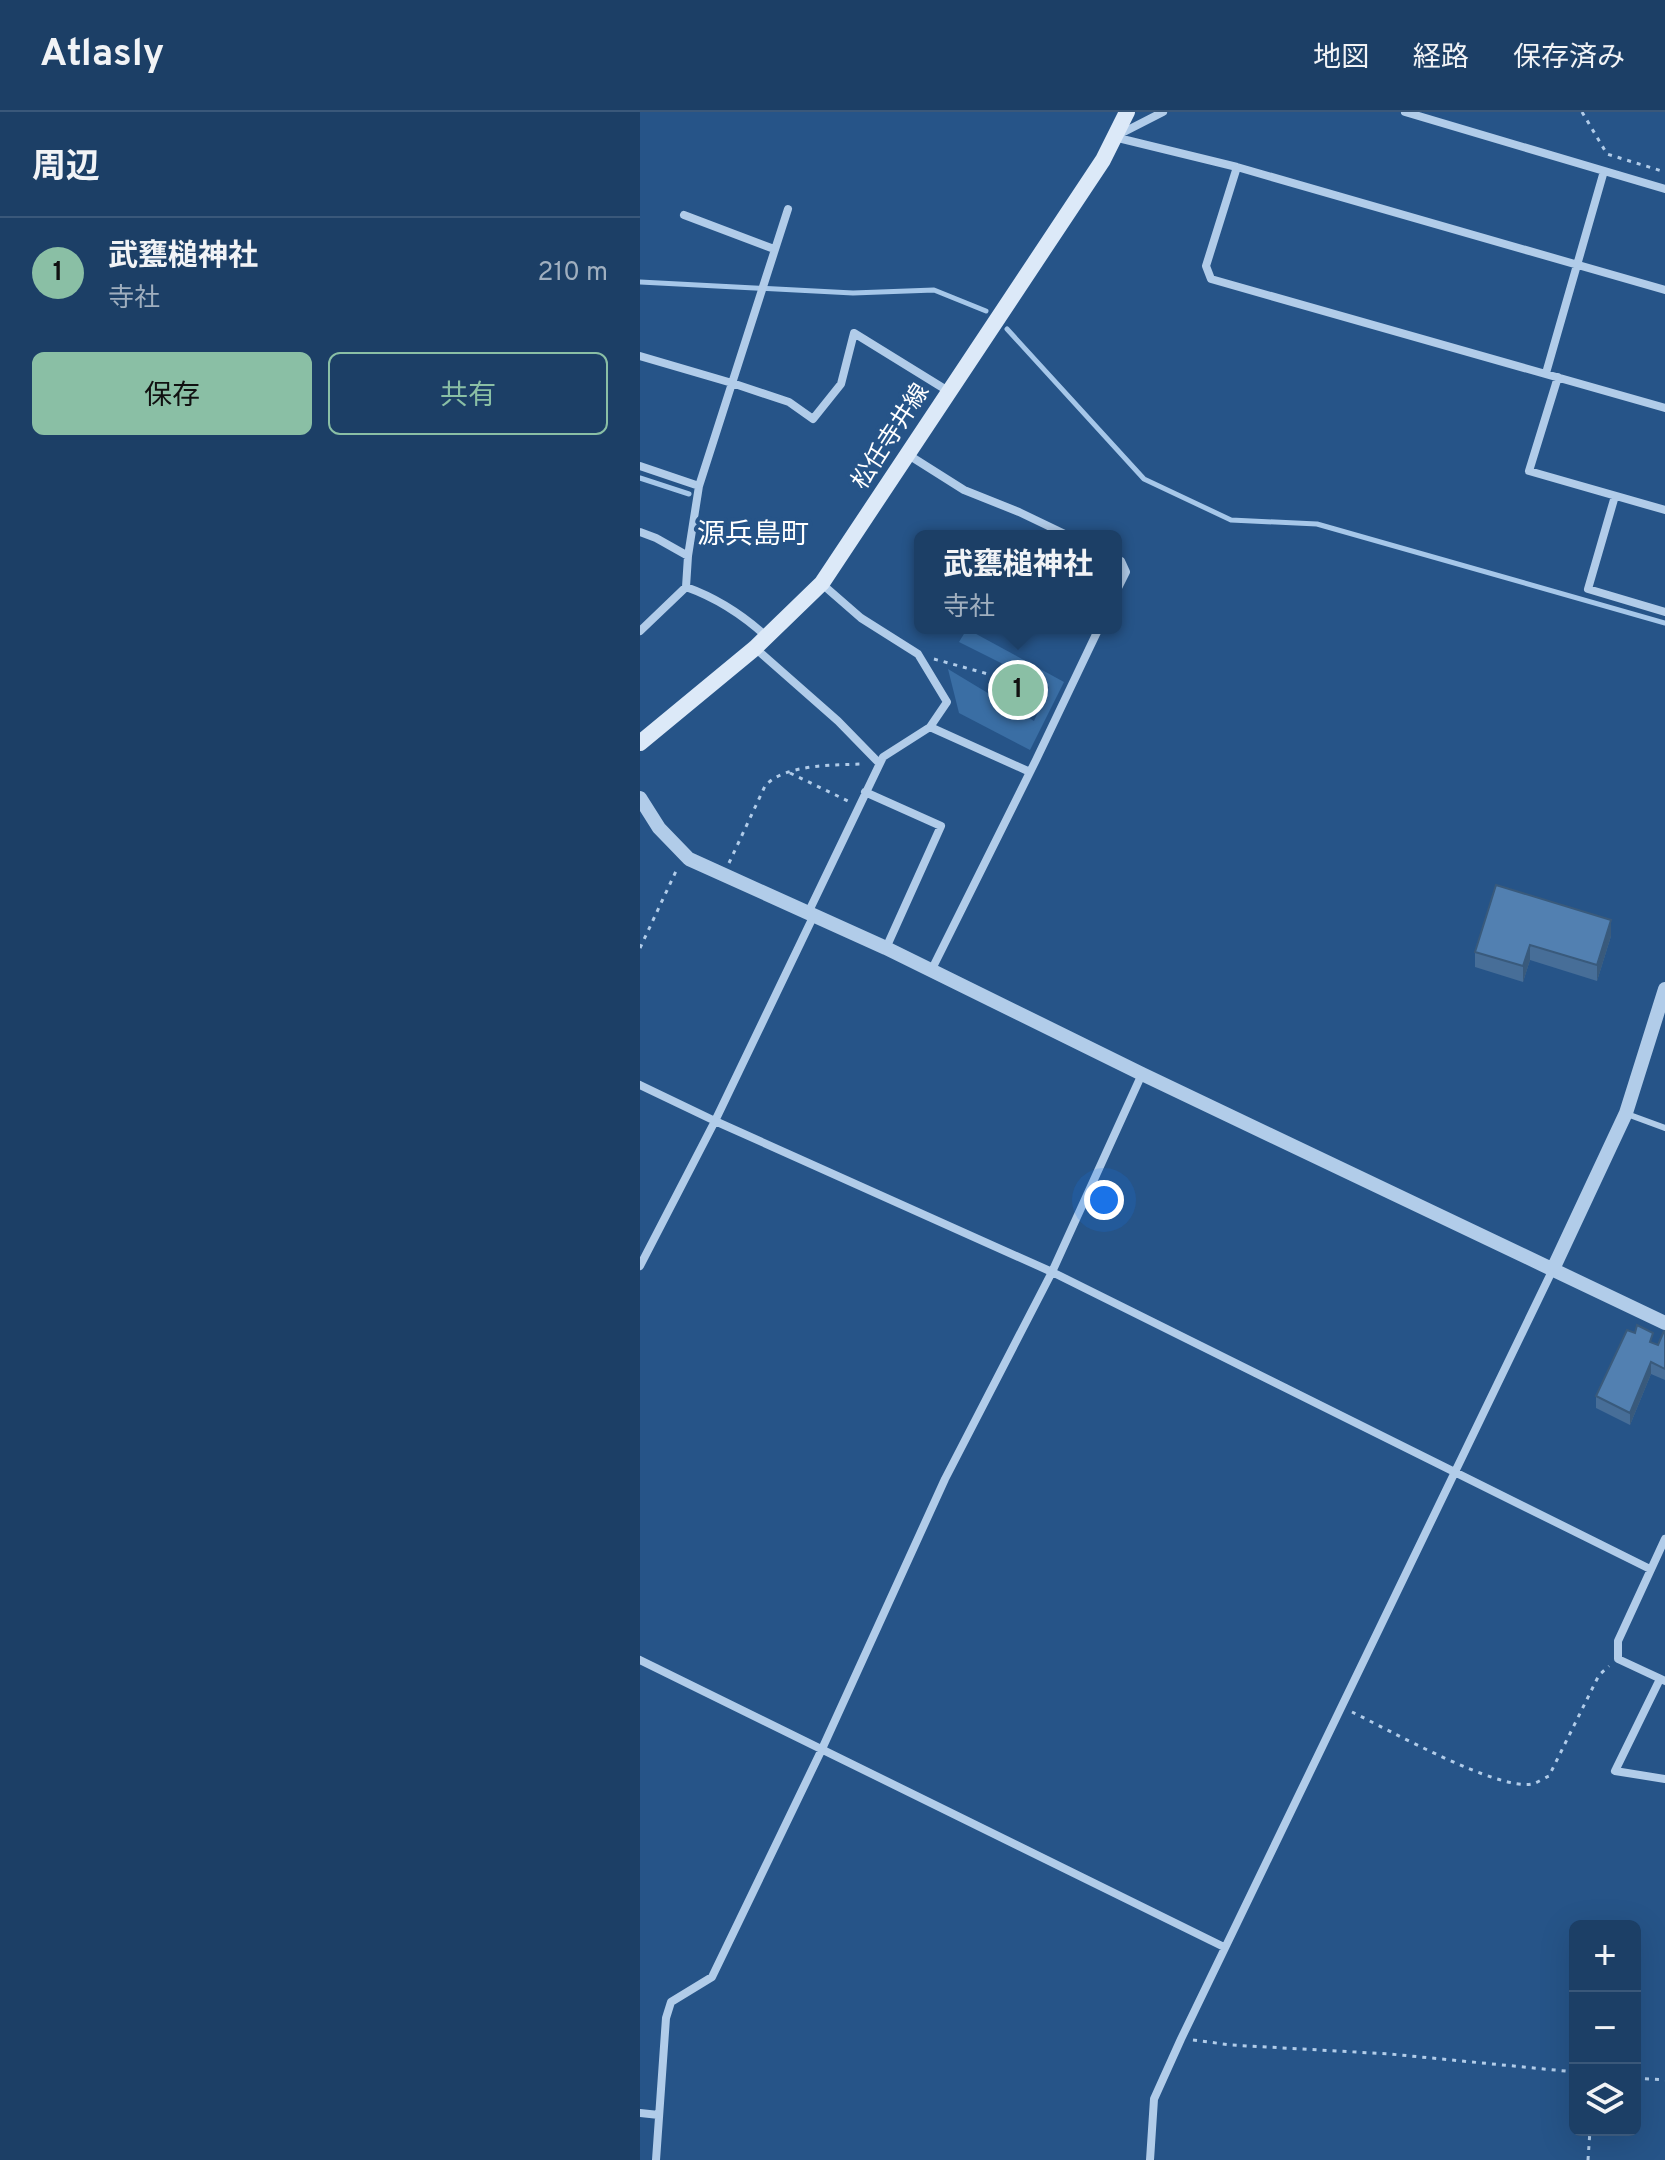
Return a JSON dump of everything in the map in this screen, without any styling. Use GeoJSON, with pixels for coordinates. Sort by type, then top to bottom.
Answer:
{"type":"FeatureCollection","features":[{"type":"Feature","properties":{"kind":"main road","name":"松任寺井線"},"geometry":{"type":"LineString","coordinates":[[640,743],[762,643],[822,583],[1103,160],[1127,112]]}},
{"type":"Feature","properties":{"kind":"street"},"geometry":{"type":"LineString","coordinates":[[1114,137],[1163,112]]}},
{"type":"Feature","properties":{"kind":"street"},"geometry":{"type":"LineString","coordinates":[[1405,112],[1665,189]]}},
{"type":"Feature","properties":{"kind":"street"},"geometry":{"type":"LineString","coordinates":[[1114,137],[1237,167],[1665,290]]}},
{"type":"Feature","properties":{"kind":"street"},"geometry":{"type":"LineString","coordinates":[[1237,167],[1206,266],[1211,279],[1665,408]]}},
{"type":"Feature","properties":{"kind":"street"},"geometry":{"type":"LineString","coordinates":[[1546,373],[1604,171]]}},
{"type":"Feature","properties":{"kind":"street"},"geometry":{"type":"LineString","coordinates":[[640,631],[686,587],[699,486],[788,209]]}},
{"type":"Feature","properties":{"kind":"street"},"geometry":{"type":"LineString","coordinates":[[684,215],[774,249]]}},
{"type":"Feature","properties":{"kind":"street"},"geometry":{"type":"LineString","coordinates":[[640,356],[789,402],[813,419],[841,384],[854,333],[948,391]]}},
{"type":"Feature","properties":{"kind":"street"},"geometry":{"type":"LineString","coordinates":[[1558,377],[1529,471],[1665,510]]}},
{"type":"Feature","properties":{"kind":"street"},"geometry":{"type":"LineString","coordinates":[[907,454],[964,490],[1056,530]]}},
{"type":"Feature","properties":{"kind":"street"},"geometry":{"type":"LineString","coordinates":[[640,466],[699,486]]}},
{"type":"Feature","properties":{"kind":"street"},"geometry":{"type":"LineString","coordinates":[[1615,496],[1588,589],[1665,612]]}},
{"type":"Feature","properties":{"kind":"street"},"geometry":{"type":"LineString","coordinates":[[640,532],[688,556]]}},
{"type":"Feature","properties":{"kind":"street"},"geometry":{"type":"LineString","coordinates":[[640,1266],[715,1121],[879,763],[883,757],[930,727],[947,702],[918,654],[861,618],[822,583]]}},
{"type":"Feature","properties":{"kind":"street"},"geometry":{"type":"LineString","coordinates":[[686,587],[709,595],[749,620],[762,643],[879,763]]}},
{"type":"Feature","properties":{"kind":"street"},"geometry":{"type":"LineString","coordinates":[[931,971],[1096,634]]}},
{"type":"Feature","properties":{"kind":"street"},"geometry":{"type":"LineString","coordinates":[[930,727],[1030,772]]}},
{"type":"Feature","properties":{"kind":"street"},"geometry":{"type":"LineString","coordinates":[[865,792],[941,826],[886,948]]}},
{"type":"Feature","properties":{"kind":"street"},"geometry":{"type":"LineString","coordinates":[[640,798],[659,828],[689,859],[886,948],[1142,1074],[1665,1323]]}},
{"type":"Feature","properties":{"kind":"street"},"geometry":{"type":"LineString","coordinates":[[1150,2160],[1154,2099],[1224,1947],[1626,1113],[1661,1021],[1665,989]]}},
{"type":"Feature","properties":{"kind":"street"},"geometry":{"type":"LineString","coordinates":[[656,2160],[666,2018],[671,2002],[712,1977],[822,1749],[945,1479],[1052,1272],[1142,1074]]}},
{"type":"Feature","properties":{"kind":"street"},"geometry":{"type":"LineString","coordinates":[[640,1085],[1052,1272],[1650,1569]]}},
{"type":"Feature","properties":{"kind":"street"},"geometry":{"type":"LineString","coordinates":[[1665,1539],[1618,1641],[1618,1659],[1663,1680],[1615,1771],[1665,1779]]}},
{"type":"Feature","properties":{"kind":"street"},"geometry":{"type":"LineString","coordinates":[[640,1660],[1224,1947]]}},
{"type":"Feature","properties":{"kind":"street"},"geometry":{"type":"LineString","coordinates":[[640,2113],[659,2115]]}},
{"type":"Feature","properties":{"kind":"lane"},"geometry":{"type":"LineString","coordinates":[[1626,1113],[1665,1128]]}},
{"type":"Feature","properties":{"kind":"path"},"geometry":{"type":"LineString","coordinates":[[1582,112],[1607,154],[1665,172]]}},
{"type":"Feature","properties":{"kind":"path"},"geometry":{"type":"LineString","coordinates":[[918,654],[988,674]]}},
{"type":"Feature","properties":{"kind":"path"},"geometry":{"type":"LineString","coordinates":[[723,874],[771,779],[822,766],[879,763]]}},
{"type":"Feature","properties":{"kind":"path"},"geometry":{"type":"LineString","coordinates":[[789,772],[859,806]]}},
{"type":"Feature","properties":{"kind":"path"},"geometry":{"type":"LineString","coordinates":[[640,948],[684,854]]}},
{"type":"Feature","properties":{"kind":"path"},"geometry":{"type":"LineString","coordinates":[[1341,1706],[1502,1781],[1532,1784],[1549,1776],[1599,1675],[1618,1659]]}},
{"type":"Feature","properties":{"kind":"path"},"geometry":{"type":"LineString","coordinates":[[1181,2039],[1231,2045],[1390,2054],[1569,2071]]}},
{"type":"Feature","properties":{"kind":"path"},"geometry":{"type":"LineString","coordinates":[[1641,2078],[1665,2080]]}},
{"type":"Feature","properties":{"kind":"path"},"geometry":{"type":"LineString","coordinates":[[1588,2160],[1590,2136]]}},
{"type":"Feature","properties":{"kind":"shaded area"},"geometry":{"type":"Polygon","coordinates":[[[964,634],[976,634],[1064,682],[1030,750],[959,713],[948,669],[1034,721],[1049,687],[959,642],[964,634]]]}},
{"type":"Feature","properties":{"kind":"building"},"geometry":{"type":"Polygon","coordinates":[[[1496,885],[1611,920],[1597,965],[1530,945],[1523,966],[1475,952],[1496,885]]]}},
{"type":"Feature","properties":{"kind":"building"},"geometry":{"type":"Polygon","coordinates":[[[1637,1325],[1653,1333],[1650,1342],[1658,1345],[1665,1331],[1665,1369],[1651,1362],[1630,1413],[1596,1396],[1627,1330],[1635,1333],[1637,1325]]]}},
{"type":"Feature","properties":{"kind":"waterway"},"geometry":{"type":"LineString","coordinates":[[640,282],[853,293],[934,290],[986,311]]}},
{"type":"Feature","properties":{"kind":"waterway"},"geometry":{"type":"LineString","coordinates":[[1007,329],[1144,479],[1231,520],[1317,524],[1665,623]]}},
{"type":"Feature","properties":{"kind":"waterway"},"geometry":{"type":"LineString","coordinates":[[640,478],[689,494]]}},
{"type":"Feature","properties":{"kind":"place","name":"武甕槌神社"},"geometry":{"type":"Point","coordinates":[1018,690]}},
{"type":"Feature","properties":{"kind":"district","name":"源兵島町"},"geometry":{"type":"Point","coordinates":[753,533]}}]}
